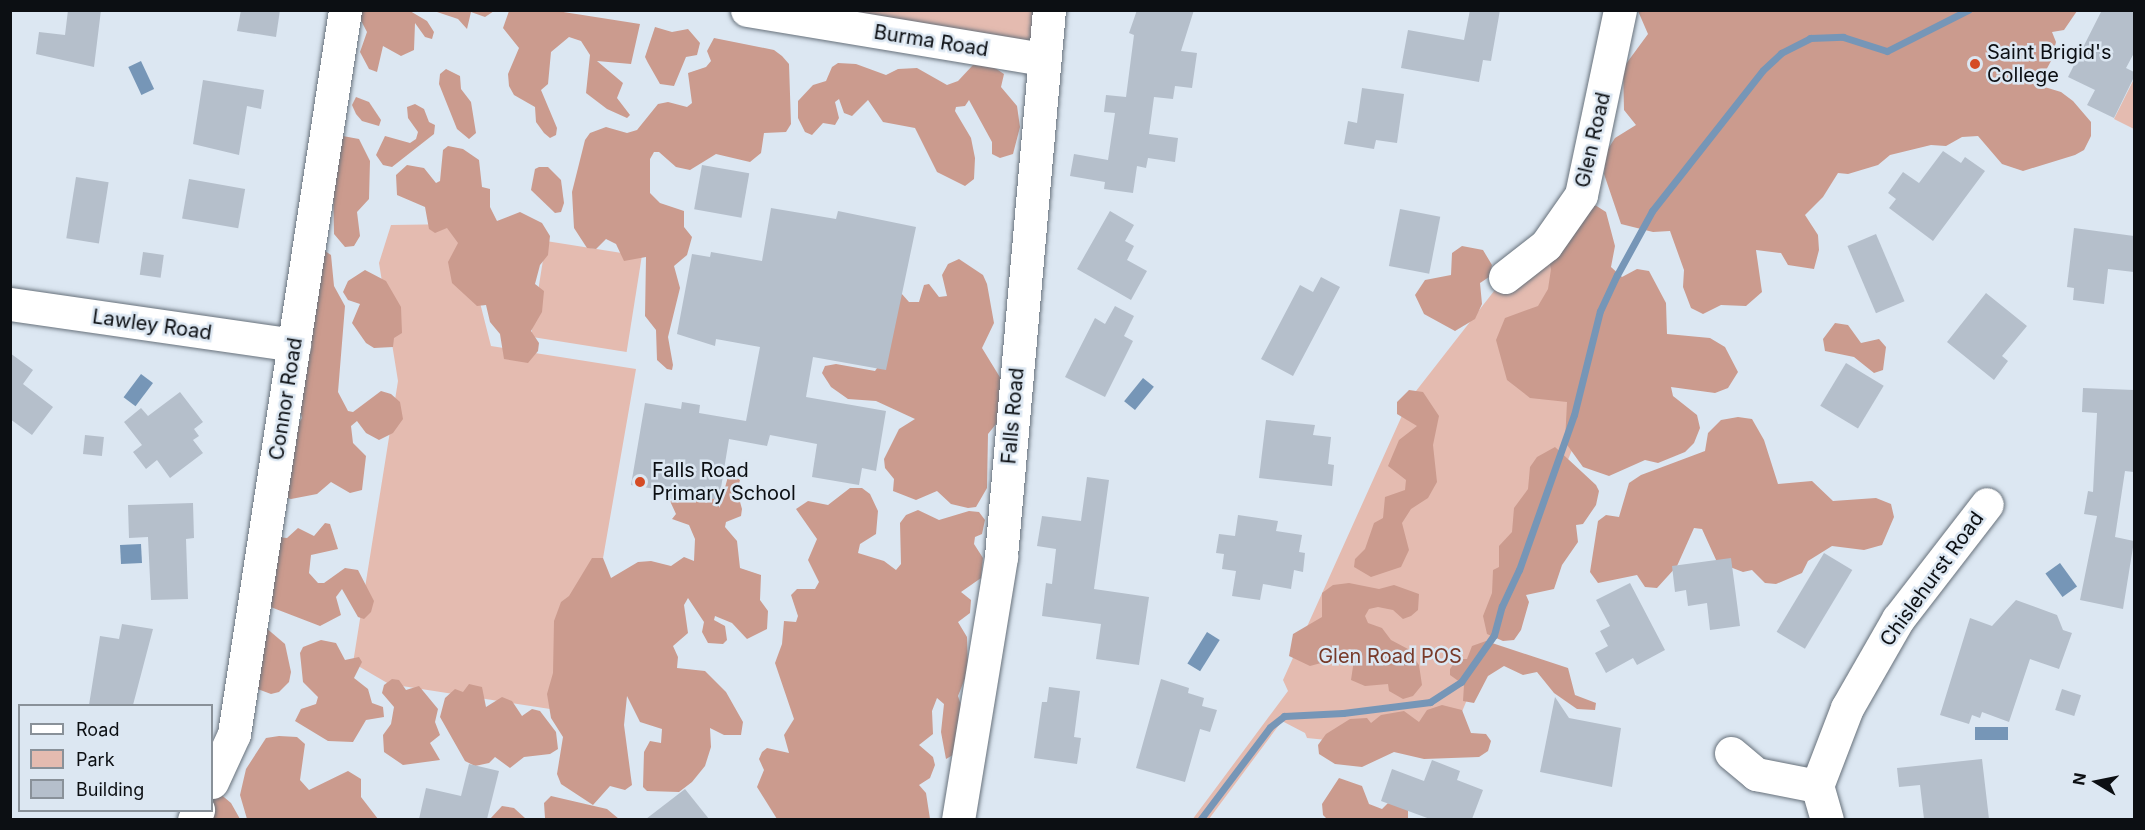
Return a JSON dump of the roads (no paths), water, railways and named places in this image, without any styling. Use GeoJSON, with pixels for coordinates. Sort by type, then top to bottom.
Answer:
{"type":"FeatureCollection","features":[{"type":"Feature","properties":{"kind":"street","name":"Connor Road"},"geometry":{"type":"LineString","coordinates":[[213,780],[234,734],[345,10]]}},
{"type":"Feature","properties":{"kind":"street","name":"Burma Road"},"geometry":{"type":"LineString","coordinates":[[747,10],[1043,59]]}},
{"type":"Feature","properties":{"kind":"street","name":"Falls Road"},"geometry":{"type":"LineString","coordinates":[[958,819],[1001,556],[1049,10]]}},
{"type":"Feature","properties":{"kind":"street","name":"Glen Road"},"geometry":{"type":"LineString","coordinates":[[1505,277],[1546,245],[1581,195],[1620,10]]}},
{"type":"Feature","properties":{"kind":"street","name":"Lawley Road"},"geometry":{"type":"LineString","coordinates":[[10,304],[294,345]]}},
{"type":"Feature","properties":{"kind":"street","name":"Chislehurst Road"},"geometry":{"type":"LineString","coordinates":[[1817,786],[1847,708],[1898,619],[1986,504]]}},
{"type":"Feature","properties":{"kind":"street"},"geometry":{"type":"LineString","coordinates":[[1731,753],[1756,774],[1817,786],[1827,819]]}},
{"type":"Feature","properties":{"kind":"water"},"geometry":{"type":"Polygon","coordinates":[[[141,61],[154,89],[141,95],[128,67],[141,61]]]}},
{"type":"Feature","properties":{"kind":"water"},"geometry":{"type":"Polygon","coordinates":[[[141,374],[153,383],[136,406],[124,397],[141,374]]]}},
{"type":"Feature","properties":{"kind":"water"},"geometry":{"type":"Polygon","coordinates":[[[1143,378],[1154,387],[1135,410],[1124,401],[1143,378]]]}},
{"type":"Feature","properties":{"kind":"water"},"geometry":{"type":"Polygon","coordinates":[[[141,544],[142,563],[121,564],[120,545],[141,544]]]}},
{"type":"Feature","properties":{"kind":"water"},"geometry":{"type":"Polygon","coordinates":[[[2060,563],[2077,586],[2062,597],[2045,574],[2060,563]]]}},
{"type":"Feature","properties":{"kind":"water"},"geometry":{"type":"Polygon","coordinates":[[[1207,632],[1220,640],[1200,671],[1187,663],[1207,632]]]}},
{"type":"Feature","properties":{"kind":"water"},"geometry":{"type":"Polygon","coordinates":[[[1975,727],[2008,727],[2008,740],[1975,740],[1975,727]]]}},
{"type":"Feature","properties":{"kind":"waterway"},"geometry":{"type":"LineString","coordinates":[[1200,820],[1270,727],[1284,716],[1343,713],[1430,702],[1461,682],[1494,635],[1502,606],[1519,570],[1574,415],[1600,311],[1617,275],[1652,211],[1763,70],[1781,53],[1810,38],[1843,37],[1887,51],[1968,10]]}},
{"type":"Feature","properties":{"kind":"place","name":"Saint Brigid's College"},"geometry":{"type":"Point","coordinates":[1975,64]}},
{"type":"Feature","properties":{"kind":"place","name":"Falls Road Primary School"},"geometry":{"type":"Point","coordinates":[640,482]}},
{"type":"Feature","properties":{"kind":"park label","name":"Glen Road POS"},"geometry":{"type":"Point","coordinates":[1390,656]}}]}
